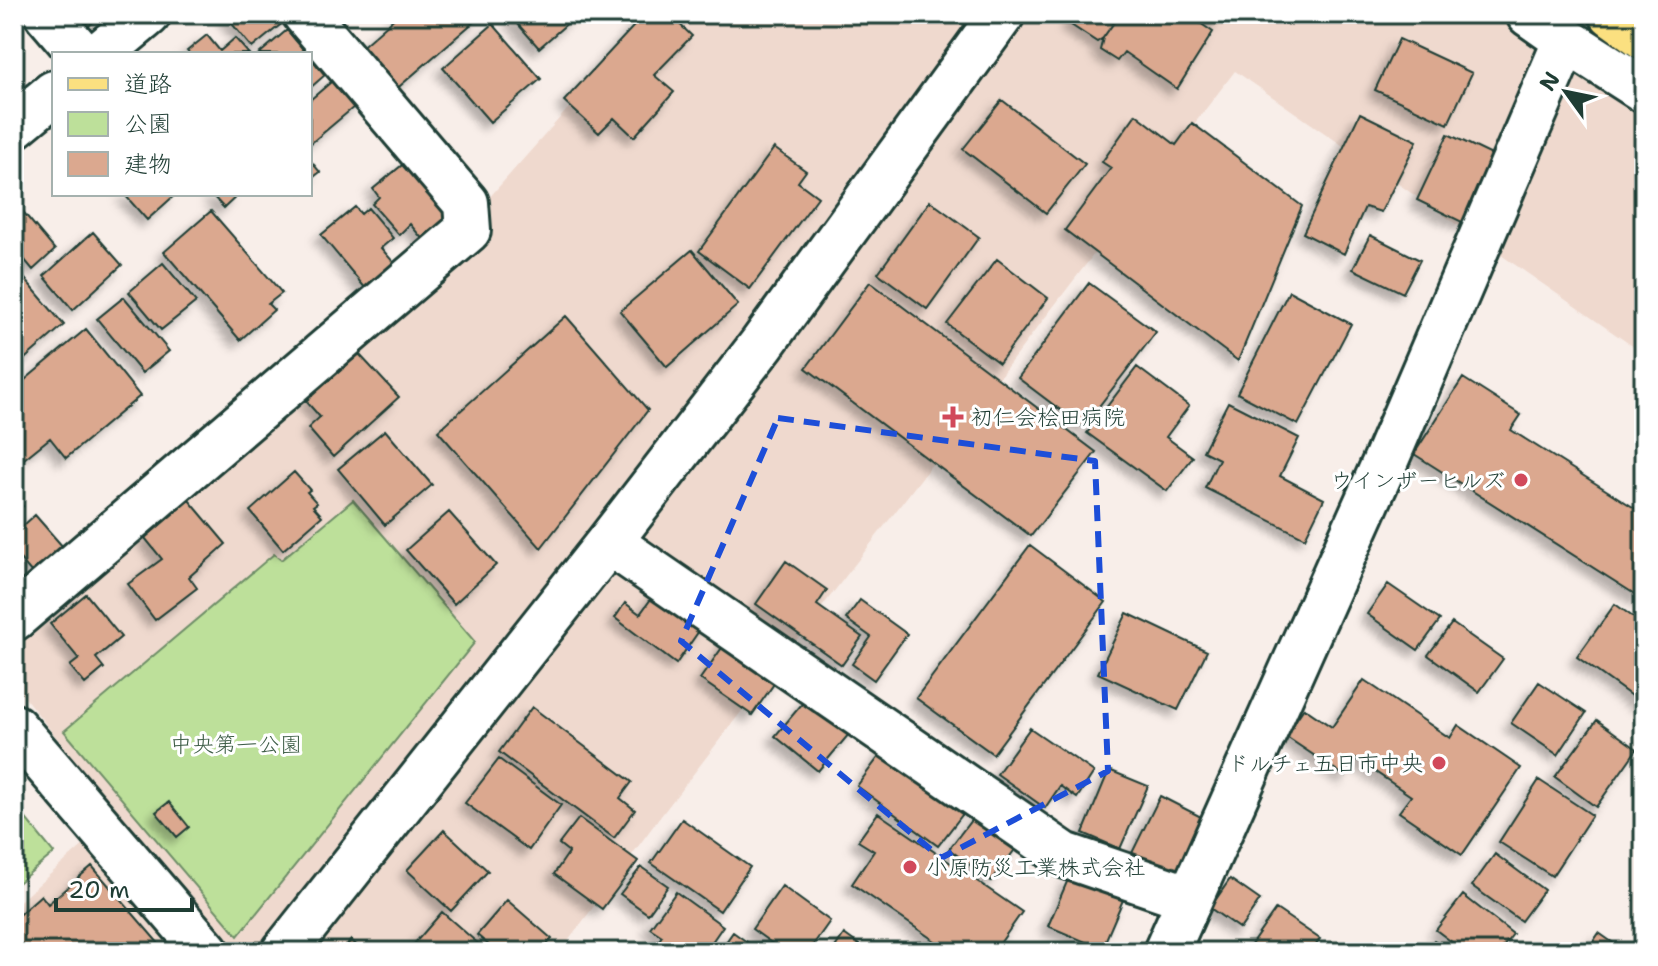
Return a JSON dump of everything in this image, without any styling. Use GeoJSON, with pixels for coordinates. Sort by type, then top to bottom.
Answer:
{"type":"FeatureCollection","features":[{"type":"Feature","properties":{"kind":"main road"},"geometry":{"type":"LineString","coordinates":[[1612,14],[1644,37]]}},
{"type":"Feature","properties":{"kind":"street"},"geometry":{"type":"LineString","coordinates":[[47,14],[79,52]]}},
{"type":"Feature","properties":{"kind":"street"},"geometry":{"type":"LineString","coordinates":[[102,52],[148,14]]}},
{"type":"Feature","properties":{"kind":"street"},"geometry":{"type":"LineString","coordinates":[[14,618],[468,230],[466,203],[305,14]]}},
{"type":"Feature","properties":{"kind":"street"},"geometry":{"type":"LineString","coordinates":[[284,952],[762,344],[1002,14]]}},
{"type":"Feature","properties":{"kind":"street"},"geometry":{"type":"LineString","coordinates":[[1529,14],[1644,90]]}},
{"type":"Feature","properties":{"kind":"street"},"geometry":{"type":"LineString","coordinates":[[1166,952],[1385,462],[1566,40]]}},
{"type":"Feature","properties":{"kind":"street"},"geometry":{"type":"LineString","coordinates":[[14,126],[52,95]]}},
{"type":"Feature","properties":{"kind":"street"},"geometry":{"type":"LineString","coordinates":[[609,542],[1064,855],[1190,898]]}},
{"type":"Feature","properties":{"kind":"street"},"geometry":{"type":"LineString","coordinates":[[14,727],[207,952]]}},
{"type":"Feature","properties":{"kind":"highlighted area"},"geometry":{"type":"Polygon","coordinates":[[[778,418],[1095,461],[1108,771],[941,858],[681,641],[778,418]]]}},
{"type":"Feature","properties":{"kind":"shaded area"},"geometry":{"type":"Polygon","coordinates":[[[652,14],[1644,14],[1644,354],[1235,71],[654,825],[560,952],[14,952],[14,906],[118,815],[14,684],[14,636],[483,233],[487,200],[652,14]]]}},
{"type":"Feature","properties":{"kind":"green space","name":"中央第一公園"},"geometry":{"type":"Polygon","coordinates":[[[353,500],[475,642],[238,936],[64,731],[274,554],[281,560],[353,500]]]}},
{"type":"Feature","properties":{"kind":"green space"},"geometry":{"type":"Polygon","coordinates":[[[14,804],[54,853],[14,886],[14,804]]]}},
{"type":"Feature","properties":{"kind":"building"},"geometry":{"type":"Polygon","coordinates":[[[74,14],[103,14],[86,28],[74,14]]]}},
{"type":"Feature","properties":{"kind":"building"},"geometry":{"type":"Polygon","coordinates":[[[224,14],[287,14],[290,17],[252,48],[224,14]]]}},
{"type":"Feature","properties":{"kind":"building"},"geometry":{"type":"Polygon","coordinates":[[[399,14],[483,14],[393,92],[358,50],[399,14]]]}},
{"type":"Feature","properties":{"kind":"building"},"geometry":{"type":"Polygon","coordinates":[[[509,14],[578,14],[539,48],[509,14]]]}},
{"type":"Feature","properties":{"kind":"building"},"geometry":{"type":"Polygon","coordinates":[[[645,14],[669,14],[692,36],[654,75],[674,92],[634,137],[614,118],[599,133],[564,101],[645,14]]]}},
{"type":"Feature","properties":{"kind":"building"},"geometry":{"type":"Polygon","coordinates":[[[1074,14],[1120,14],[1097,42],[1068,23],[1074,14]]]}},
{"type":"Feature","properties":{"kind":"building"},"geometry":{"type":"Polygon","coordinates":[[[1120,14],[1187,14],[1213,32],[1177,89],[1124,52],[1117,61],[1100,50],[1103,38],[1120,14]]]}},
{"type":"Feature","properties":{"kind":"building"},"geometry":{"type":"Polygon","coordinates":[[[1201,14],[1223,14],[1217,24],[1201,14]]]}},
{"type":"Feature","properties":{"kind":"building"},"geometry":{"type":"Polygon","coordinates":[[[493,24],[541,79],[490,122],[443,68],[493,24]]]}},
{"type":"Feature","properties":{"kind":"building"},"geometry":{"type":"Polygon","coordinates":[[[287,30],[305,52],[261,52],[287,30]]]}},
{"type":"Feature","properties":{"kind":"building"},"geometry":{"type":"Polygon","coordinates":[[[207,35],[220,51],[235,38],[247,52],[188,52],[207,35]]]}},
{"type":"Feature","properties":{"kind":"building"},"geometry":{"type":"Polygon","coordinates":[[[1399,39],[1472,73],[1448,124],[1375,90],[1399,39]]]}},
{"type":"Feature","properties":{"kind":"building"},"geometry":{"type":"Polygon","coordinates":[[[312,59],[325,75],[312,86],[312,59]]]}},
{"type":"Feature","properties":{"kind":"building"},"geometry":{"type":"Polygon","coordinates":[[[338,76],[360,102],[312,142],[312,98],[338,76]]]}},
{"type":"Feature","properties":{"kind":"building"},"geometry":{"type":"Polygon","coordinates":[[[1002,100],[1085,164],[1046,213],[963,149],[1002,100]]]}},
{"type":"Feature","properties":{"kind":"building"},"geometry":{"type":"Polygon","coordinates":[[[1360,113],[1417,141],[1381,212],[1365,207],[1344,254],[1303,233],[1360,113]]]}},
{"type":"Feature","properties":{"kind":"building"},"geometry":{"type":"Polygon","coordinates":[[[1136,114],[1176,145],[1192,123],[1302,206],[1238,361],[1065,230],[1111,168],[1102,162],[1136,114]]]}},
{"type":"Feature","properties":{"kind":"building"},"geometry":{"type":"Polygon","coordinates":[[[1448,134],[1498,158],[1466,224],[1417,200],[1448,134]]]}},
{"type":"Feature","properties":{"kind":"building"},"geometry":{"type":"Polygon","coordinates":[[[774,148],[806,171],[798,182],[818,197],[750,289],[699,251],[774,148]]]}},
{"type":"Feature","properties":{"kind":"building"},"geometry":{"type":"Polygon","coordinates":[[[407,161],[454,216],[424,241],[410,224],[399,235],[372,204],[379,197],[373,189],[407,161]]]}},
{"type":"Feature","properties":{"kind":"building"},"geometry":{"type":"Polygon","coordinates":[[[312,162],[320,172],[312,178],[312,162]]]}},
{"type":"Feature","properties":{"kind":"building"},"geometry":{"type":"Polygon","coordinates":[[[126,196],[174,196],[147,220],[126,196]]]}},
{"type":"Feature","properties":{"kind":"building"},"geometry":{"type":"Polygon","coordinates":[[[213,196],[237,196],[224,208],[213,196]]]}},
{"type":"Feature","properties":{"kind":"building"},"geometry":{"type":"Polygon","coordinates":[[[14,201],[55,250],[33,270],[14,247],[14,201]]]}},
{"type":"Feature","properties":{"kind":"building"},"geometry":{"type":"Polygon","coordinates":[[[930,201],[979,237],[927,309],[878,273],[930,201]]]}},
{"type":"Feature","properties":{"kind":"building"},"geometry":{"type":"Polygon","coordinates":[[[355,207],[361,214],[368,208],[393,238],[381,248],[396,265],[366,289],[321,235],[355,207]]]}},
{"type":"Feature","properties":{"kind":"building"},"geometry":{"type":"Polygon","coordinates":[[[211,211],[282,293],[268,304],[274,310],[240,340],[164,252],[211,211]]]}},
{"type":"Feature","properties":{"kind":"building"},"geometry":{"type":"Polygon","coordinates":[[[93,232],[122,265],[73,310],[44,276],[93,232]]]}},
{"type":"Feature","properties":{"kind":"building"},"geometry":{"type":"Polygon","coordinates":[[[1370,235],[1420,260],[1403,293],[1353,269],[1370,235]]]}},
{"type":"Feature","properties":{"kind":"building"},"geometry":{"type":"Polygon","coordinates":[[[692,250],[738,305],[667,367],[620,311],[692,250]]]}},
{"type":"Feature","properties":{"kind":"building"},"geometry":{"type":"Polygon","coordinates":[[[997,259],[1048,298],[999,363],[947,324],[997,259]]]}},
{"type":"Feature","properties":{"kind":"building"},"geometry":{"type":"Polygon","coordinates":[[[163,263],[196,302],[161,330],[129,292],[163,263]]]}},
{"type":"Feature","properties":{"kind":"building"},"geometry":{"type":"Polygon","coordinates":[[[14,266],[64,325],[21,362],[14,353],[14,266]]]}},
{"type":"Feature","properties":{"kind":"building"},"geometry":{"type":"Polygon","coordinates":[[[870,282],[1096,452],[1031,536],[806,368],[870,282]]]}},
{"type":"Feature","properties":{"kind":"building"},"geometry":{"type":"Polygon","coordinates":[[[1089,283],[1156,332],[1083,427],[1018,378],[1089,283]]]}},
{"type":"Feature","properties":{"kind":"building"},"geometry":{"type":"Polygon","coordinates":[[[1289,291],[1351,324],[1298,425],[1237,393],[1289,291]]]}},
{"type":"Feature","properties":{"kind":"building"},"geometry":{"type":"Polygon","coordinates":[[[124,297],[169,351],[142,373],[97,319],[124,297]]]}},
{"type":"Feature","properties":{"kind":"building"},"geometry":{"type":"Polygon","coordinates":[[[566,316],[648,410],[541,548],[438,431],[566,316]]]}},
{"type":"Feature","properties":{"kind":"building"},"geometry":{"type":"Polygon","coordinates":[[[86,329],[140,396],[66,458],[50,438],[14,467],[14,389],[86,329]]]}},
{"type":"Feature","properties":{"kind":"building"},"geometry":{"type":"Polygon","coordinates":[[[359,354],[399,397],[333,457],[308,428],[320,417],[306,401],[359,354]]]}},
{"type":"Feature","properties":{"kind":"building"},"geometry":{"type":"Polygon","coordinates":[[[1137,367],[1189,406],[1166,437],[1193,457],[1167,491],[1087,433],[1137,367]]]}},
{"type":"Feature","properties":{"kind":"building","name":"ウインザーヒルズ"},"geometry":{"type":"Polygon","coordinates":[[[1463,378],[1521,415],[1511,430],[1644,514],[1644,600],[1414,454],[1463,378]]]}},
{"type":"Feature","properties":{"kind":"building"},"geometry":{"type":"Polygon","coordinates":[[[1228,402],[1299,438],[1280,476],[1324,499],[1305,538],[1205,488],[1219,459],[1203,451],[1228,402]]]}},
{"type":"Feature","properties":{"kind":"building"},"geometry":{"type":"Polygon","coordinates":[[[385,430],[432,485],[385,525],[338,469],[385,430]]]}},
{"type":"Feature","properties":{"kind":"building"},"geometry":{"type":"Polygon","coordinates":[[[294,472],[310,490],[307,492],[317,503],[313,506],[322,516],[283,550],[250,511],[294,472]]]}},
{"type":"Feature","properties":{"kind":"building"},"geometry":{"type":"Polygon","coordinates":[[[14,495],[23,506],[14,513],[14,495]]]}},
{"type":"Feature","properties":{"kind":"building"},"geometry":{"type":"Polygon","coordinates":[[[189,500],[226,544],[189,577],[197,588],[155,620],[128,584],[162,559],[145,538],[189,500]]]}},
{"type":"Feature","properties":{"kind":"building"},"geometry":{"type":"Polygon","coordinates":[[[449,512],[496,565],[454,604],[406,550],[449,512]]]}},
{"type":"Feature","properties":{"kind":"building"},"geometry":{"type":"Polygon","coordinates":[[[35,515],[63,547],[32,573],[14,552],[14,534],[35,515]]]}},
{"type":"Feature","properties":{"kind":"building"},"geometry":{"type":"Polygon","coordinates":[[[1030,545],[1106,602],[993,754],[916,698],[1030,545]]]}},
{"type":"Feature","properties":{"kind":"building"},"geometry":{"type":"Polygon","coordinates":[[[786,561],[827,590],[817,605],[862,637],[842,665],[756,604],[786,561]]]}},
{"type":"Feature","properties":{"kind":"building"},"geometry":{"type":"Polygon","coordinates":[[[664,581],[710,615],[676,664],[615,618],[625,603],[640,614],[664,581]]]}},
{"type":"Feature","properties":{"kind":"building"},"geometry":{"type":"Polygon","coordinates":[[[1388,584],[1440,620],[1418,650],[1367,614],[1388,584]]]}},
{"type":"Feature","properties":{"kind":"building"},"geometry":{"type":"Polygon","coordinates":[[[86,594],[121,637],[96,658],[104,668],[85,684],[70,666],[79,659],[50,624],[86,594]]]}},
{"type":"Feature","properties":{"kind":"building"},"geometry":{"type":"Polygon","coordinates":[[[860,600],[907,634],[874,680],[852,664],[871,637],[846,619],[860,600]]]}},
{"type":"Feature","properties":{"kind":"building"},"geometry":{"type":"Polygon","coordinates":[[[1615,604],[1644,625],[1644,705],[1577,657],[1615,604]]]}},
{"type":"Feature","properties":{"kind":"building"},"geometry":{"type":"Polygon","coordinates":[[[1127,613],[1207,651],[1178,710],[1098,673],[1127,613]]]}},
{"type":"Feature","properties":{"kind":"building"},"geometry":{"type":"Polygon","coordinates":[[[1452,623],[1503,659],[1479,692],[1428,655],[1452,623]]]}},
{"type":"Feature","properties":{"kind":"building"},"geometry":{"type":"Polygon","coordinates":[[[731,635],[783,671],[752,715],[700,679],[731,635]]]}},
{"type":"Feature","properties":{"kind":"building","name":"ドルチェ五日市中央"},"geometry":{"type":"Polygon","coordinates":[[[1364,680],[1450,738],[1458,725],[1521,768],[1462,855],[1399,812],[1411,796],[1356,759],[1345,776],[1285,736],[1304,708],[1332,727],[1364,680]]]}},
{"type":"Feature","properties":{"kind":"building"},"geometry":{"type":"Polygon","coordinates":[[[1539,682],[1586,713],[1558,755],[1511,723],[1539,682]]]}},
{"type":"Feature","properties":{"kind":"building"},"geometry":{"type":"Polygon","coordinates":[[[812,692],[855,727],[818,771],[775,736],[812,692]]]}},
{"type":"Feature","properties":{"kind":"building"},"geometry":{"type":"Polygon","coordinates":[[[532,707],[632,782],[620,798],[635,810],[614,838],[499,752],[532,707]]]}},
{"type":"Feature","properties":{"kind":"building"},"geometry":{"type":"Polygon","coordinates":[[[1597,720],[1637,749],[1596,807],[1555,777],[1597,720]]]}},
{"type":"Feature","properties":{"kind":"building"},"geometry":{"type":"Polygon","coordinates":[[[1030,728],[1094,772],[1077,798],[1060,786],[1045,808],[997,774],[1030,728]]]}},
{"type":"Feature","properties":{"kind":"building"},"geometry":{"type":"Polygon","coordinates":[[[890,742],[972,802],[938,846],[857,786],[890,742]]]}},
{"type":"Feature","properties":{"kind":"building"},"geometry":{"type":"Polygon","coordinates":[[[499,759],[561,805],[529,850],[465,803],[499,759]]]}},
{"type":"Feature","properties":{"kind":"building"},"geometry":{"type":"Polygon","coordinates":[[[1109,770],[1148,786],[1120,849],[1083,833],[1109,770]]]}},
{"type":"Feature","properties":{"kind":"building"},"geometry":{"type":"Polygon","coordinates":[[[1539,780],[1592,815],[1552,876],[1499,842],[1539,780]]]}},
{"type":"Feature","properties":{"kind":"building"},"geometry":{"type":"Polygon","coordinates":[[[1160,796],[1207,820],[1177,879],[1131,855],[1160,796]]]}},
{"type":"Feature","properties":{"kind":"building"},"geometry":{"type":"Polygon","coordinates":[[[169,802],[189,827],[177,837],[156,812],[169,802]]]}},
{"type":"Feature","properties":{"kind":"building"},"geometry":{"type":"Polygon","coordinates":[[[978,811],[1020,843],[991,881],[949,849],[978,811]]]}},
{"type":"Feature","properties":{"kind":"building","name":"小原防災工業株式会社"},"geometry":{"type":"Polygon","coordinates":[[[878,813],[1022,912],[994,952],[951,952],[852,884],[874,851],[858,841],[878,813]]]}},
{"type":"Feature","properties":{"kind":"building"},"geometry":{"type":"Polygon","coordinates":[[[579,818],[638,861],[602,909],[554,874],[569,852],[559,844],[579,818]]]}},
{"type":"Feature","properties":{"kind":"building"},"geometry":{"type":"Polygon","coordinates":[[[682,819],[750,867],[720,911],[651,863],[682,819]]]}},
{"type":"Feature","properties":{"kind":"building"},"geometry":{"type":"Polygon","coordinates":[[[444,830],[488,871],[451,911],[407,870],[444,830]]]}},
{"type":"Feature","properties":{"kind":"building"},"geometry":{"type":"Polygon","coordinates":[[[1495,854],[1544,890],[1521,921],[1472,886],[1495,854]]]}},
{"type":"Feature","properties":{"kind":"building"},"geometry":{"type":"Polygon","coordinates":[[[92,866],[166,952],[14,952],[14,919],[41,895],[48,904],[92,866]]]}},
{"type":"Feature","properties":{"kind":"building"},"geometry":{"type":"Polygon","coordinates":[[[641,867],[668,886],[648,914],[620,894],[641,867]]]}},
{"type":"Feature","properties":{"kind":"building"},"geometry":{"type":"Polygon","coordinates":[[[1069,877],[1123,900],[1102,949],[1048,926],[1069,877]]]}},
{"type":"Feature","properties":{"kind":"building"},"geometry":{"type":"Polygon","coordinates":[[[1230,879],[1260,900],[1240,929],[1210,908],[1230,879]]]}},
{"type":"Feature","properties":{"kind":"building"},"geometry":{"type":"Polygon","coordinates":[[[782,886],[830,921],[808,952],[784,952],[752,929],[782,886]]]}},
{"type":"Feature","properties":{"kind":"building"},"geometry":{"type":"Polygon","coordinates":[[[676,892],[723,926],[705,952],[664,952],[655,946],[662,936],[650,928],[676,892]]]}},
{"type":"Feature","properties":{"kind":"building"},"geometry":{"type":"Polygon","coordinates":[[[1463,895],[1513,934],[1499,952],[1465,952],[1436,930],[1463,895]]]}},
{"type":"Feature","properties":{"kind":"building"},"geometry":{"type":"Polygon","coordinates":[[[507,900],[552,939],[540,952],[497,952],[477,935],[507,900]]]}},
{"type":"Feature","properties":{"kind":"building"},"geometry":{"type":"Polygon","coordinates":[[[1276,909],[1320,939],[1311,952],[1246,952],[1276,909]]]}},
{"type":"Feature","properties":{"kind":"building"},"geometry":{"type":"Polygon","coordinates":[[[442,912],[481,946],[476,952],[407,952],[442,912]]]}},
{"type":"Feature","properties":{"kind":"building"},"geometry":{"type":"Polygon","coordinates":[[[733,932],[761,952],[719,952],[733,932]]]}},
{"type":"Feature","properties":{"kind":"building"},"geometry":{"type":"Polygon","coordinates":[[[1599,933],[1626,952],[1586,952],[1599,933]]]}},
{"type":"Feature","properties":{"kind":"building"},"geometry":{"type":"Polygon","coordinates":[[[844,934],[869,952],[832,952],[844,934]]]}},
{"type":"Feature","properties":{"kind":"building"},"geometry":{"type":"Polygon","coordinates":[[[351,940],[364,952],[342,952],[351,940]]]}},
{"type":"Feature","properties":{"kind":"building"},"geometry":{"type":"Polygon","coordinates":[[[1434,940],[1453,952],[1426,952],[1434,940]]]}},
{"type":"Feature","properties":{"kind":"place","name":"初仁会桧田病院"},"geometry":{"type":"Point","coordinates":[953,417]}},
{"type":"Feature","properties":{"kind":"place","name":"ウインザーヒルズ"},"geometry":{"type":"Point","coordinates":[1521,480]}},
{"type":"Feature","properties":{"kind":"place","name":"ドルチェ五日市中央"},"geometry":{"type":"Point","coordinates":[1439,763]}},
{"type":"Feature","properties":{"kind":"place","name":"小原防災工業株式会社"},"geometry":{"type":"Point","coordinates":[910,867]}}]}
